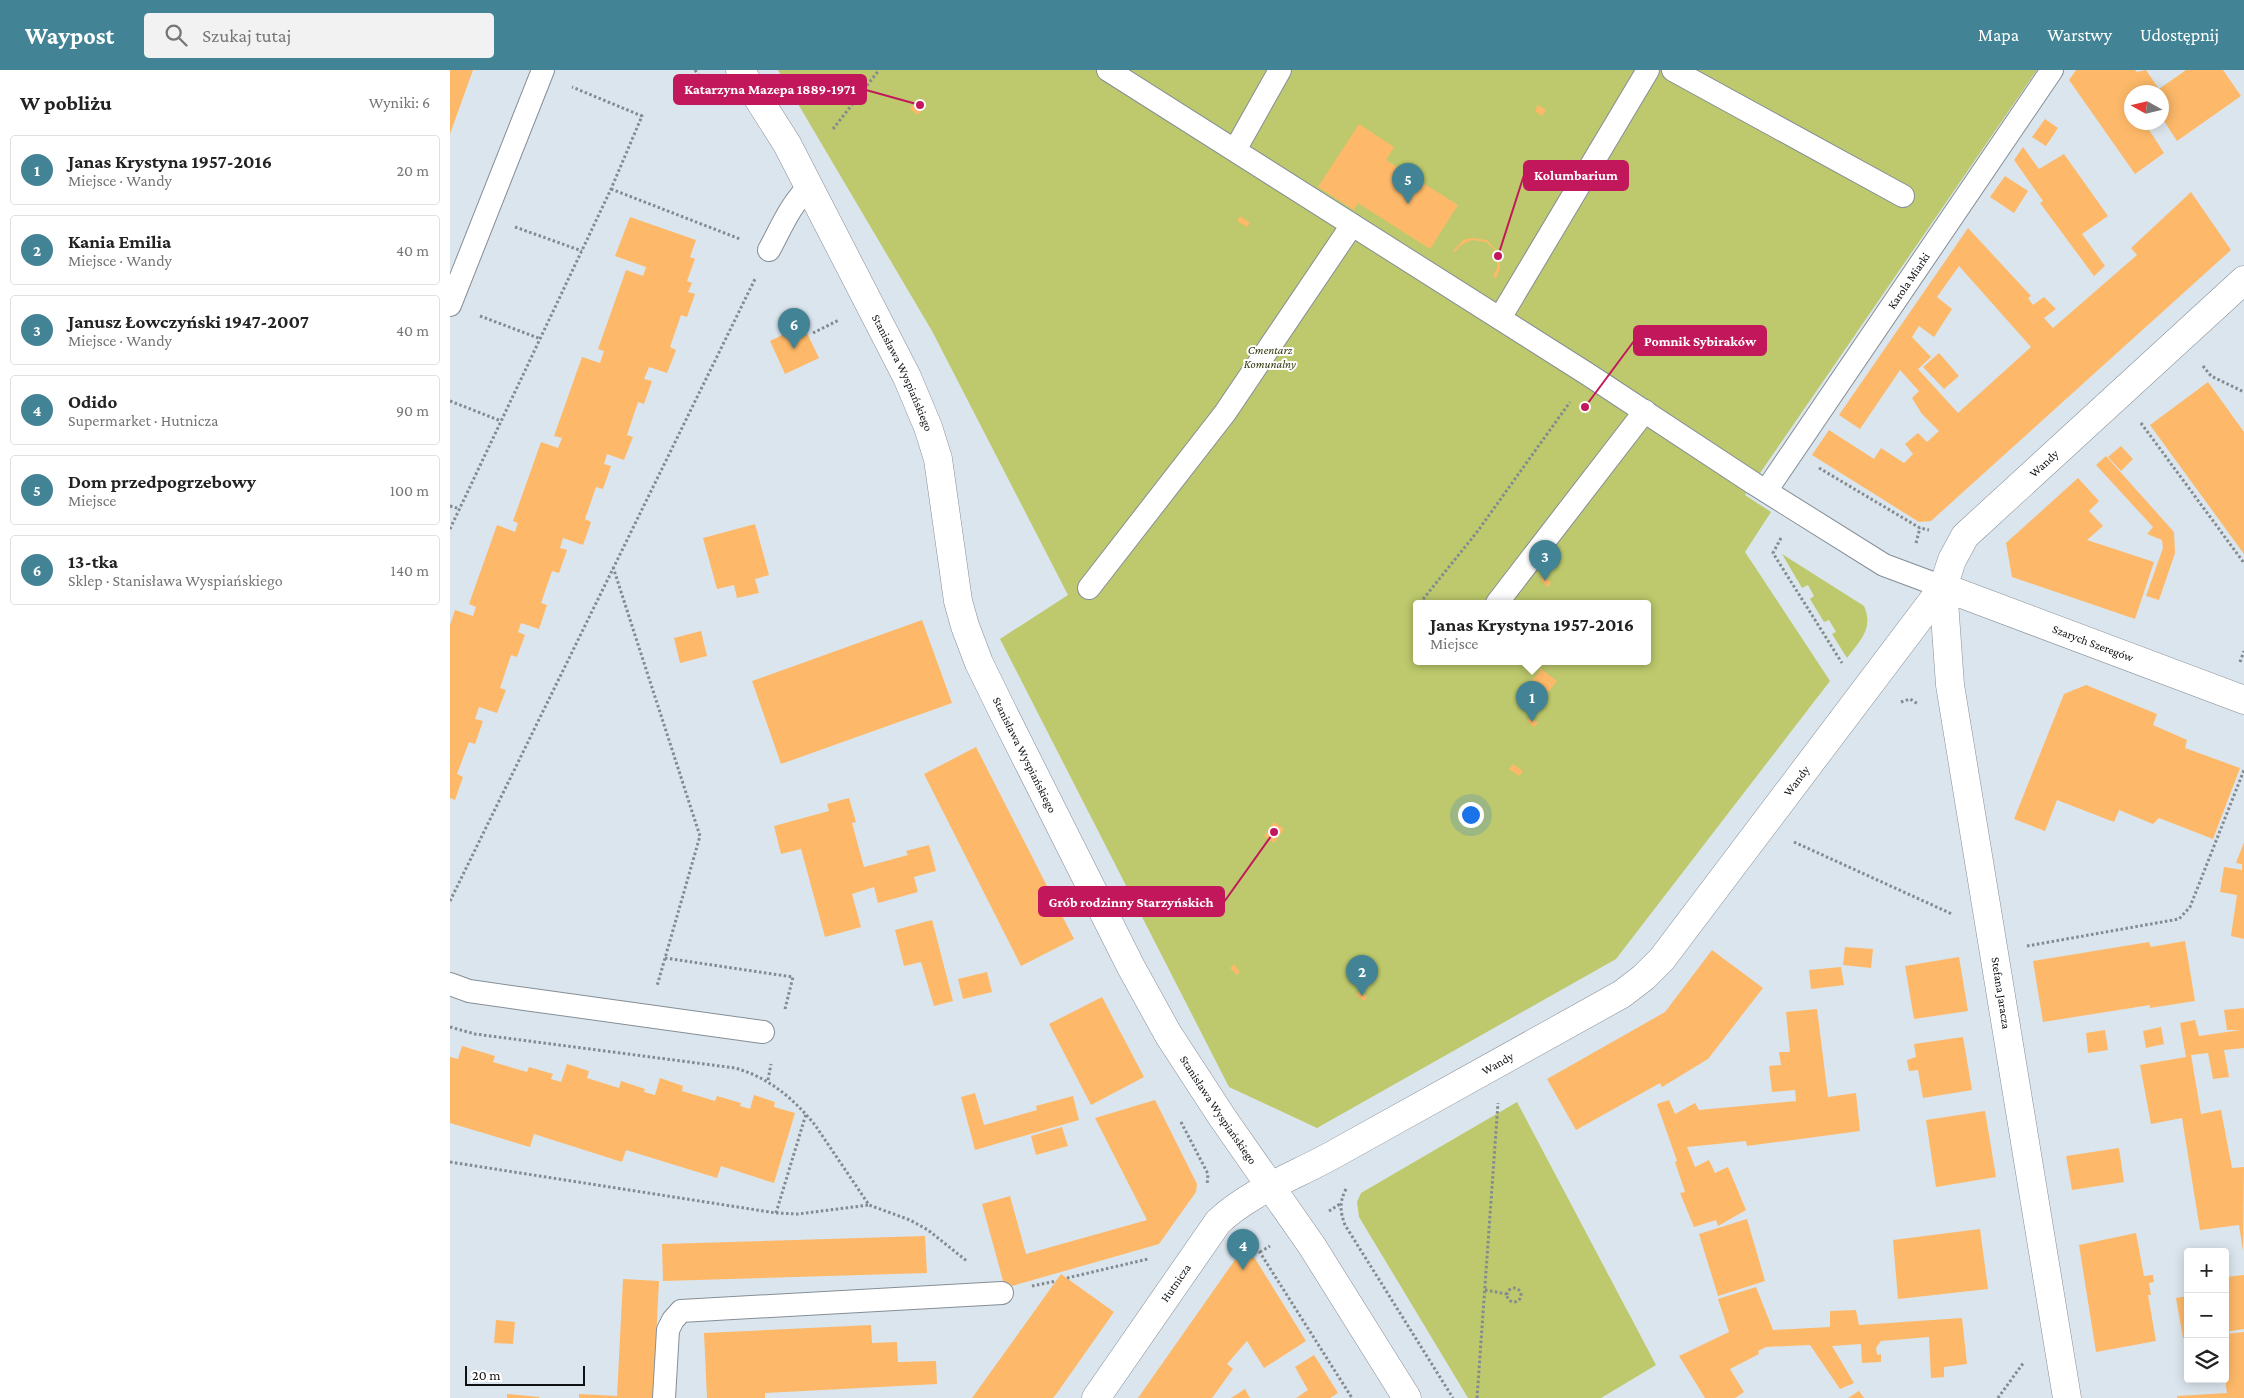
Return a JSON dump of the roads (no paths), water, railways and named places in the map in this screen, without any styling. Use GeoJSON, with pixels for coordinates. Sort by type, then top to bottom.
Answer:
{"type":"FeatureCollection","features":[{"type":"Feature","properties":{"kind":"street","name":"Stanisława Wyspiańskiego"},"geometry":{"type":"LineString","coordinates":[[740,70],[787,144],[810,186],[907,377],[928,427],[938,459],[944,490],[958,601],[979,663],[1131,967],[1168,1034],[1222,1117],[1272,1186],[1312,1246],[1407,1398]]}},
{"type":"Feature","properties":{"kind":"street","name":"Wandy"},"geometry":{"type":"LineString","coordinates":[[1272,1186],[1338,1152],[1622,994],[1644,977],[1662,958],[1943,588],[1952,560],[1965,536],[2244,280]]}},
{"type":"Feature","properties":{"kind":"street","name":"Szarych Szeregów"},"geometry":{"type":"LineString","coordinates":[[1943,588],[2244,700]]}},
{"type":"Feature","properties":{"kind":"street","name":"Stefana Jaracza"},"geometry":{"type":"LineString","coordinates":[[1943,588],[1950,685],[2067,1398]]}},
{"type":"Feature","properties":{"kind":"street","name":"Hutnicza"},"geometry":{"type":"LineString","coordinates":[[1096,1398],[1218,1222],[1246,1200],[1272,1186]]}},
{"type":"Feature","properties":{"kind":"lane"},"geometry":{"type":"LineString","coordinates":[[450,305],[543,70]]}},
{"type":"Feature","properties":{"kind":"lane"},"geometry":{"type":"LineString","coordinates":[[1108,70],[1589,375],[1766,492],[1884,565],[1943,588]]}},
{"type":"Feature","properties":{"kind":"lane"},"geometry":{"type":"LineString","coordinates":[[1235,150],[1280,70]]}},
{"type":"Feature","properties":{"kind":"lane"},"geometry":{"type":"LineString","coordinates":[[1500,318],[1648,70]]}},
{"type":"Feature","properties":{"kind":"lane"},"geometry":{"type":"LineString","coordinates":[[1673,70],[1903,196]]}},
{"type":"Feature","properties":{"kind":"lane","name":"Karola Miarki"},"geometry":{"type":"LineString","coordinates":[[1766,492],[2052,70]]}},
{"type":"Feature","properties":{"kind":"lane"},"geometry":{"type":"LineString","coordinates":[[769,250],[788,215],[801,195],[810,186]]}},
{"type":"Feature","properties":{"kind":"lane"},"geometry":{"type":"LineString","coordinates":[[1088,588],[1225,413],[1352,225]]}},
{"type":"Feature","properties":{"kind":"lane"},"geometry":{"type":"LineString","coordinates":[[1499,600],[1644,411]]}},
{"type":"Feature","properties":{"kind":"lane"},"geometry":{"type":"LineString","coordinates":[[450,984],[478,992],[763,1032]]}},
{"type":"Feature","properties":{"kind":"lane"},"geometry":{"type":"LineString","coordinates":[[664,1398],[668,1330],[673,1320],[681,1311],[1002,1293]]}},
{"type":"Feature","properties":{"kind":"place","name":"Katarzyna Mazepa 1889-1971"},"geometry":{"type":"Point","coordinates":[920,105]}},
{"type":"Feature","properties":{"kind":"place","name":"Dom przedpogrzebowy"},"geometry":{"type":"Point","coordinates":[1408,204]}},
{"type":"Feature","properties":{"kind":"place","name":"Kolumbarium"},"geometry":{"type":"Point","coordinates":[1498,256]}},
{"type":"Feature","properties":{"kind":"place","name":"13-tka"},"geometry":{"type":"Point","coordinates":[794,349]}},
{"type":"Feature","properties":{"kind":"place","name":"Pomnik Sybiraków"},"geometry":{"type":"Point","coordinates":[1585,407]}},
{"type":"Feature","properties":{"kind":"place","name":"Janusz Łowczyński 1947-2007"},"geometry":{"type":"Point","coordinates":[1545,581]}},
{"type":"Feature","properties":{"kind":"place","name":"Janas Krystyna 1957-2016"},"geometry":{"type":"Point","coordinates":[1532,722]}},
{"type":"Feature","properties":{"kind":"place","name":"Grób rodzinny Starzyńskich"},"geometry":{"type":"Point","coordinates":[1274,832]}},
{"type":"Feature","properties":{"kind":"place","name":"Kania Emilia"},"geometry":{"type":"Point","coordinates":[1362,996]}},
{"type":"Feature","properties":{"kind":"place","name":"Odido"},"geometry":{"type":"Point","coordinates":[1243,1270]}},
{"type":"Feature","properties":{"kind":"park label","name":"Cmentarz Komunalny"},"geometry":{"type":"Point","coordinates":[1270,357]}}]}
